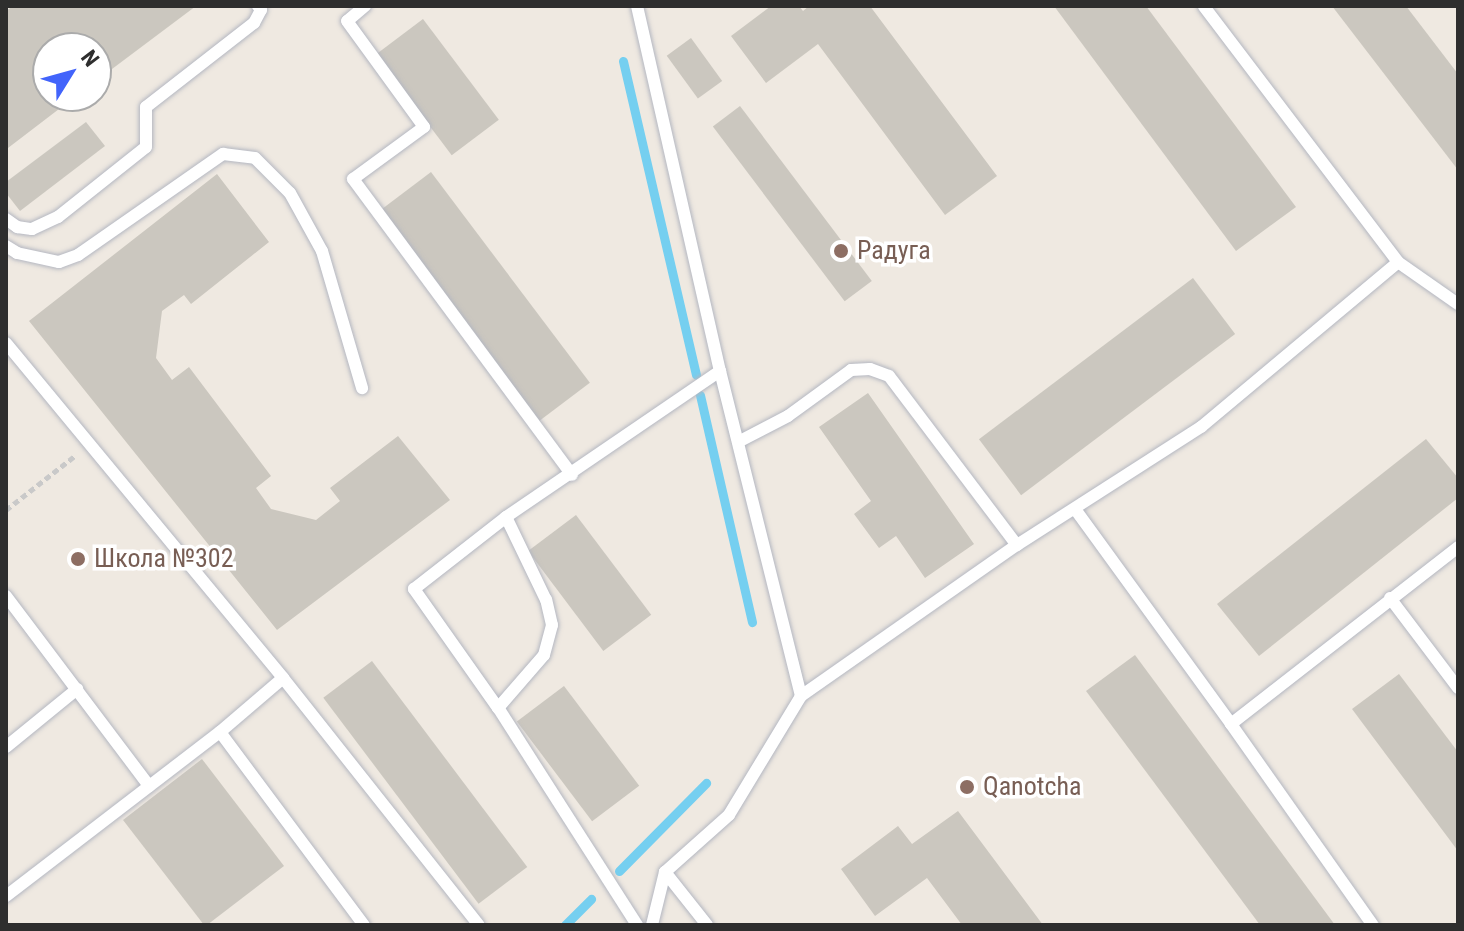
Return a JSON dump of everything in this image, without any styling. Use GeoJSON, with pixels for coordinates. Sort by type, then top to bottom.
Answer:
{"type":"FeatureCollection","features":[{"type":"Feature","properties":{"kind":"lane"},"geometry":{"type":"LineString","coordinates":[[6,219],[17,227],[32,229],[58,217],[146,147],[146,107],[254,23],[261,10],[258,6]]}},
{"type":"Feature","properties":{"kind":"lane"},"geometry":{"type":"LineString","coordinates":[[365,6],[347,21],[424,127],[353,179],[572,475]]}},
{"type":"Feature","properties":{"kind":"lane"},"geometry":{"type":"LineString","coordinates":[[637,6],[720,371],[740,441],[801,696]]}},
{"type":"Feature","properties":{"kind":"lane"},"geometry":{"type":"LineString","coordinates":[[1204,6],[1398,262],[1458,304]]}},
{"type":"Feature","properties":{"kind":"lane"},"geometry":{"type":"LineString","coordinates":[[6,246],[17,253],[59,262],[78,255],[223,154],[255,158],[290,193],[322,251],[362,388]]}},
{"type":"Feature","properties":{"kind":"lane"},"geometry":{"type":"LineString","coordinates":[[652,925],[665,872],[729,815],[801,696],[1017,545],[1201,427],[1398,262]]}},
{"type":"Feature","properties":{"kind":"lane"},"geometry":{"type":"LineString","coordinates":[[6,343],[283,678],[479,925]]}},
{"type":"Feature","properties":{"kind":"lane"},"geometry":{"type":"LineString","coordinates":[[740,441],[788,416],[851,370],[870,369],[889,376],[1017,545]]}},
{"type":"Feature","properties":{"kind":"lane"},"geometry":{"type":"LineString","coordinates":[[637,925],[498,708],[414,589],[506,517],[572,475],[720,371]]}},
{"type":"Feature","properties":{"kind":"lane"},"geometry":{"type":"LineString","coordinates":[[1075,509],[1373,925]]}},
{"type":"Feature","properties":{"kind":"lane"},"geometry":{"type":"LineString","coordinates":[[498,708],[544,655],[552,625],[546,600],[506,517]]}},
{"type":"Feature","properties":{"kind":"lane"},"geometry":{"type":"LineString","coordinates":[[1231,724],[1458,547]]}},
{"type":"Feature","properties":{"kind":"lane"},"geometry":{"type":"LineString","coordinates":[[6,596],[149,786]]}},
{"type":"Feature","properties":{"kind":"lane"},"geometry":{"type":"LineString","coordinates":[[1390,598],[1458,688]]}},
{"type":"Feature","properties":{"kind":"lane"},"geometry":{"type":"LineString","coordinates":[[6,896],[220,732],[283,678]]}},
{"type":"Feature","properties":{"kind":"lane"},"geometry":{"type":"LineString","coordinates":[[6,747],[77,689]]}},
{"type":"Feature","properties":{"kind":"lane"},"geometry":{"type":"LineString","coordinates":[[220,732],[364,925]]}},
{"type":"Feature","properties":{"kind":"lane"},"geometry":{"type":"LineString","coordinates":[[665,872],[707,925]]}},
{"type":"Feature","properties":{"kind":"path"},"geometry":{"type":"LineString","coordinates":[[6,510],[89,445]]}},
{"type":"Feature","properties":{"kind":"building"},"geometry":{"type":"Polygon","coordinates":[[[13,6],[196,6],[112,69],[112,32],[32,32],[32,112],[55,112],[8,148],[6,11],[13,6]]]}},
{"type":"Feature","properties":{"kind":"building"},"geometry":{"type":"Polygon","coordinates":[[[771,6],[799,6],[803,11],[809,6],[870,6],[997,176],[945,215],[818,44],[766,83],[731,36],[771,6]]]}},
{"type":"Feature","properties":{"kind":"building"},"geometry":{"type":"Polygon","coordinates":[[[1054,6],[1146,6],[1296,207],[1236,251],[1054,6]]]}},
{"type":"Feature","properties":{"kind":"building"},"geometry":{"type":"Polygon","coordinates":[[[1332,6],[1406,6],[1458,74],[1458,170],[1332,6]]]}},
{"type":"Feature","properties":{"kind":"building"},"geometry":{"type":"Polygon","coordinates":[[[423,19],[499,120],[452,155],[376,55],[423,19]]]}},
{"type":"Feature","properties":{"kind":"building"},"geometry":{"type":"Polygon","coordinates":[[[691,38],[722,81],[698,99],[667,56],[691,38]]]}},
{"type":"Feature","properties":{"kind":"building"},"geometry":{"type":"Polygon","coordinates":[[[740,106],[872,281],[845,301],[713,126],[740,106]]]}},
{"type":"Feature","properties":{"kind":"building"},"geometry":{"type":"Polygon","coordinates":[[[86,122],[105,146],[20,211],[6,193],[6,182],[86,122]]]}},
{"type":"Feature","properties":{"kind":"building"},"geometry":{"type":"Polygon","coordinates":[[[431,172],[590,383],[540,421],[381,210],[431,172]]]}},
{"type":"Feature","properties":{"kind":"building"},"geometry":{"type":"Polygon","coordinates":[[[217,174],[269,242],[191,304],[184,295],[162,311],[156,358],[172,380],[189,367],[271,476],[256,488],[271,509],[316,520],[340,501],[330,488],[398,436],[450,500],[277,630],[29,321],[217,174]]]}},
{"type":"Feature","properties":{"kind":"building"},"geometry":{"type":"Polygon","coordinates":[[[1193,278],[1235,334],[1021,495],[979,439],[1193,278]]]}},
{"type":"Feature","properties":{"kind":"building"},"geometry":{"type":"Polygon","coordinates":[[[868,393],[974,544],[925,578],[896,536],[879,548],[854,514],[871,501],[819,427],[868,393]]]}},
{"type":"Feature","properties":{"kind":"building"},"geometry":{"type":"Polygon","coordinates":[[[1426,439],[1458,478],[1458,498],[1259,656],[1217,604],[1426,439]]]}},
{"type":"Feature","properties":{"kind":"building"},"geometry":{"type":"Polygon","coordinates":[[[576,515],[651,615],[603,651],[528,551],[576,515]]]}},
{"type":"Feature","properties":{"kind":"building"},"geometry":{"type":"Polygon","coordinates":[[[1135,655],[1335,925],[1260,925],[1086,691],[1135,655]]]}},
{"type":"Feature","properties":{"kind":"building"},"geometry":{"type":"Polygon","coordinates":[[[372,661],[527,867],[479,904],[323,698],[372,661]]]}},
{"type":"Feature","properties":{"kind":"building"},"geometry":{"type":"Polygon","coordinates":[[[1399,674],[1458,752],[1458,851],[1352,709],[1399,674]]]}},
{"type":"Feature","properties":{"kind":"building"},"geometry":{"type":"Polygon","coordinates":[[[564,686],[639,786],[592,821],[517,722],[564,686]]]}},
{"type":"Feature","properties":{"kind":"building"},"geometry":{"type":"Polygon","coordinates":[[[202,759],[284,866],[207,925],[123,820],[202,759]]]}},
{"type":"Feature","properties":{"kind":"building"},"geometry":{"type":"Polygon","coordinates":[[[958,811],[1043,925],[962,925],[927,878],[875,916],[841,869],[898,826],[912,844],[958,811]]]}},
{"type":"Feature","properties":{"kind":"waterway"},"geometry":{"type":"LineString","coordinates":[[623,61],[696,375]]}},
{"type":"Feature","properties":{"kind":"waterway"},"geometry":{"type":"LineString","coordinates":[[700,395],[752,622]]}},
{"type":"Feature","properties":{"kind":"waterway"},"geometry":{"type":"LineString","coordinates":[[619,871],[706,783]]}},
{"type":"Feature","properties":{"kind":"waterway"},"geometry":{"type":"LineString","coordinates":[[565,925],[591,899]]}},
{"type":"Feature","properties":{"kind":"place","name":"Радуга"},"geometry":{"type":"Point","coordinates":[841,251]}},
{"type":"Feature","properties":{"kind":"place","name":"Школа №302"},"geometry":{"type":"Point","coordinates":[78,559]}},
{"type":"Feature","properties":{"kind":"place","name":"Qanotcha"},"geometry":{"type":"Point","coordinates":[967,787]}}]}
